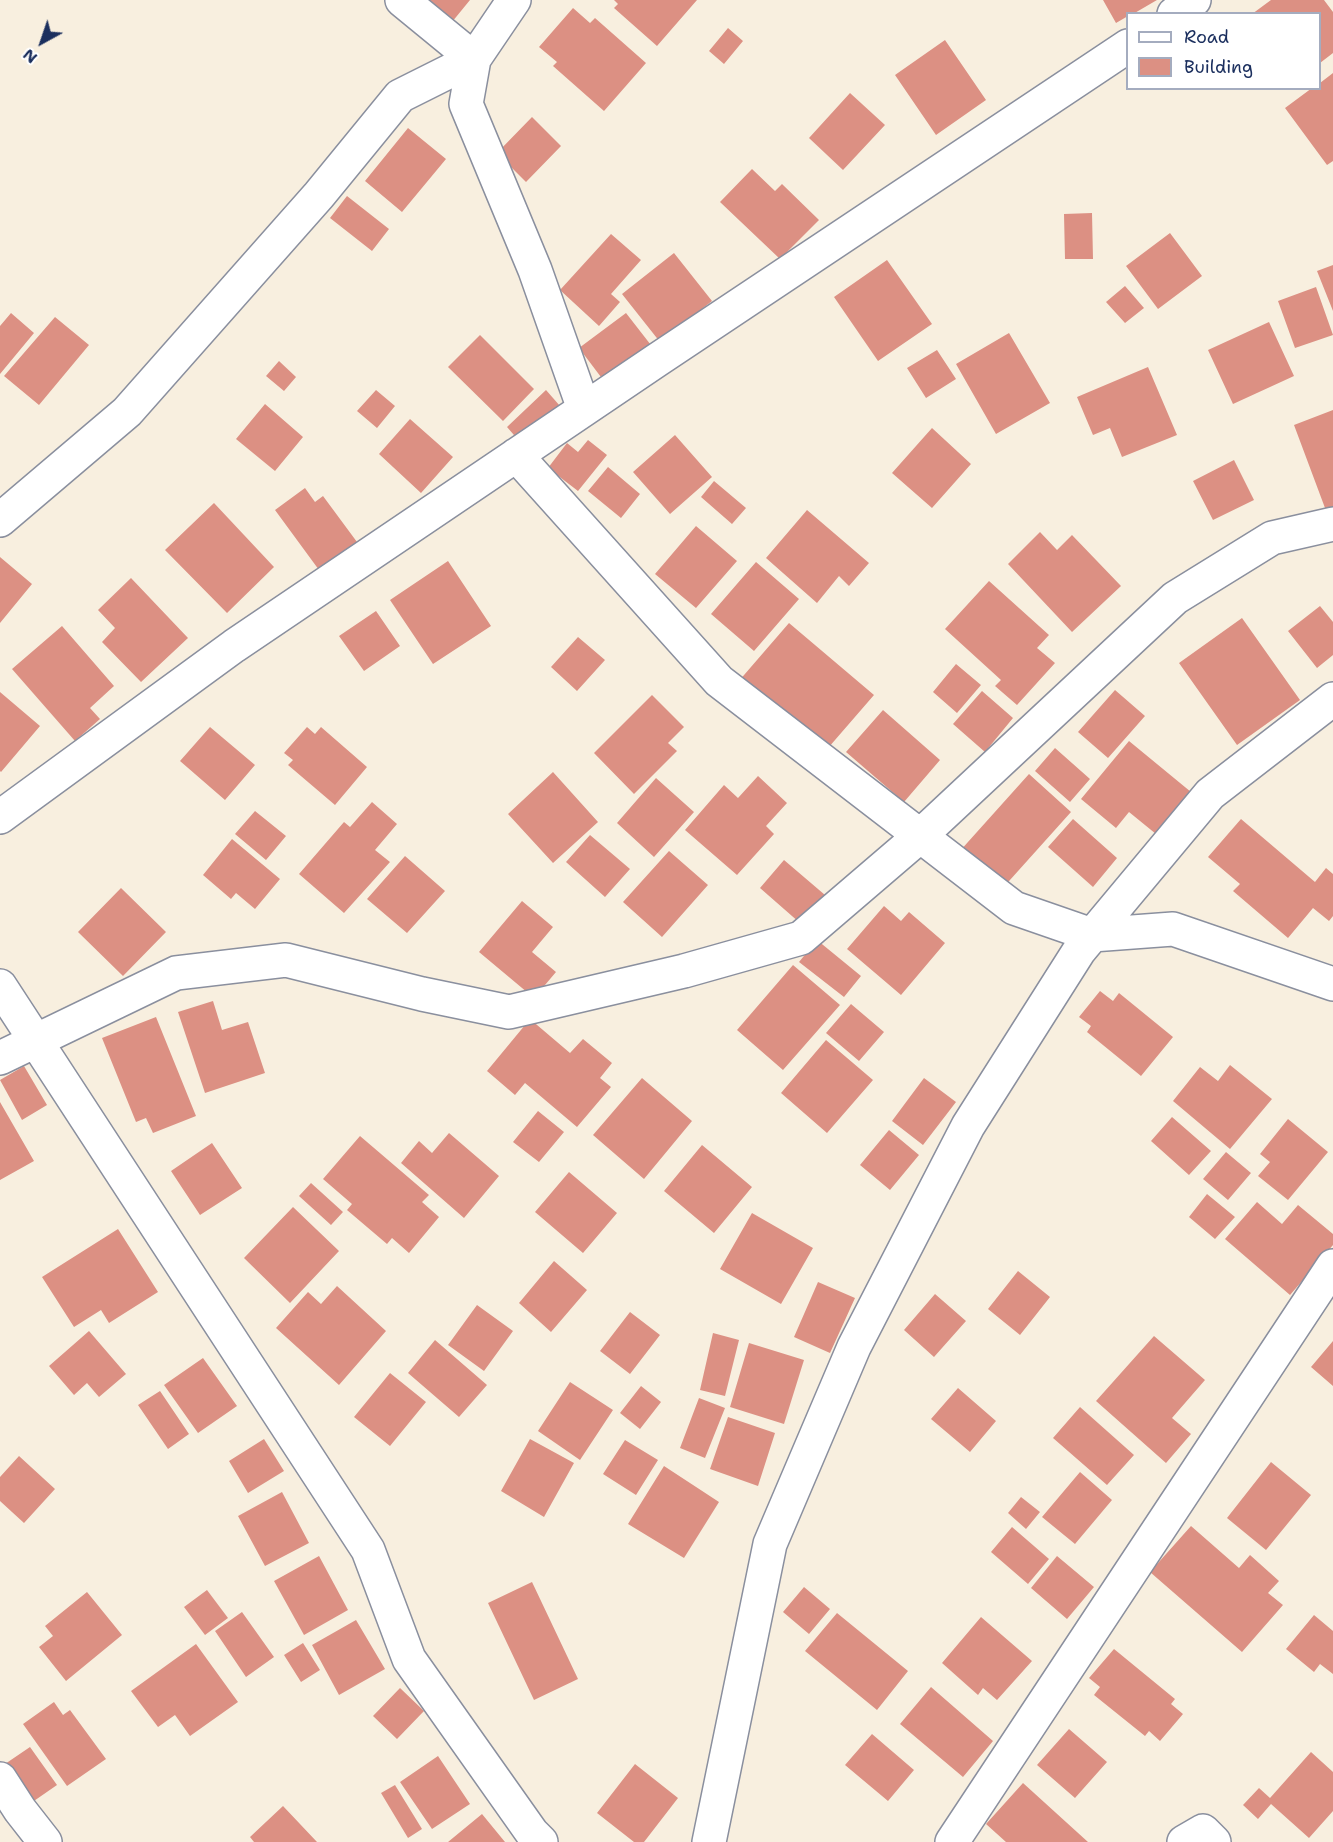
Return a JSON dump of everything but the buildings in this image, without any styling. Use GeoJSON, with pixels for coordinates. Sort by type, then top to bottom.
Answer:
{"type":"FeatureCollection","features":[{"type":"Feature","properties":{"kind":"street"},"geometry":{"type":"LineString","coordinates":[[402,0],[474,59]]}},
{"type":"Feature","properties":{"kind":"street"},"geometry":{"type":"LineString","coordinates":[[514,0],[474,59],[466,104],[535,270],[584,409]]}},
{"type":"Feature","properties":{"kind":"street"},"geometry":{"type":"LineString","coordinates":[[1177,12],[1194,0]]}},
{"type":"Feature","properties":{"kind":"street"},"geometry":{"type":"LineString","coordinates":[[0,817],[234,646],[1126,47]]}},
{"type":"Feature","properties":{"kind":"street"},"geometry":{"type":"LineString","coordinates":[[0,520],[127,412],[319,195],[400,96],[474,59]]}},
{"type":"Feature","properties":{"kind":"street"},"geometry":{"type":"LineString","coordinates":[[516,455],[719,681],[1014,908],[1092,935],[1173,929],[1333,984]]}},
{"type":"Feature","properties":{"kind":"street"},"geometry":{"type":"LineString","coordinates":[[0,1058],[176,973],[286,960],[422,994],[509,1012],[684,971],[801,938],[920,836],[1175,598],[1272,538],[1333,524]]}},
{"type":"Feature","properties":{"kind":"street"},"geometry":{"type":"LineString","coordinates":[[709,1842],[770,1544],[854,1347],[968,1126],[1079,951],[1210,794],[1333,699]]}},
{"type":"Feature","properties":{"kind":"street"},"geometry":{"type":"LineString","coordinates":[[0,986],[368,1550],[409,1659],[540,1842]]}},
{"type":"Feature","properties":{"kind":"street"},"geometry":{"type":"LineString","coordinates":[[952,1842],[1333,1266]]}},
{"type":"Feature","properties":{"kind":"street"},"geometry":{"type":"LineString","coordinates":[[0,1779],[45,1842]]}},
{"type":"Feature","properties":{"kind":"street"},"geometry":{"type":"LineString","coordinates":[[1184,1842],[1203,1831],[1214,1842]]}}]}
